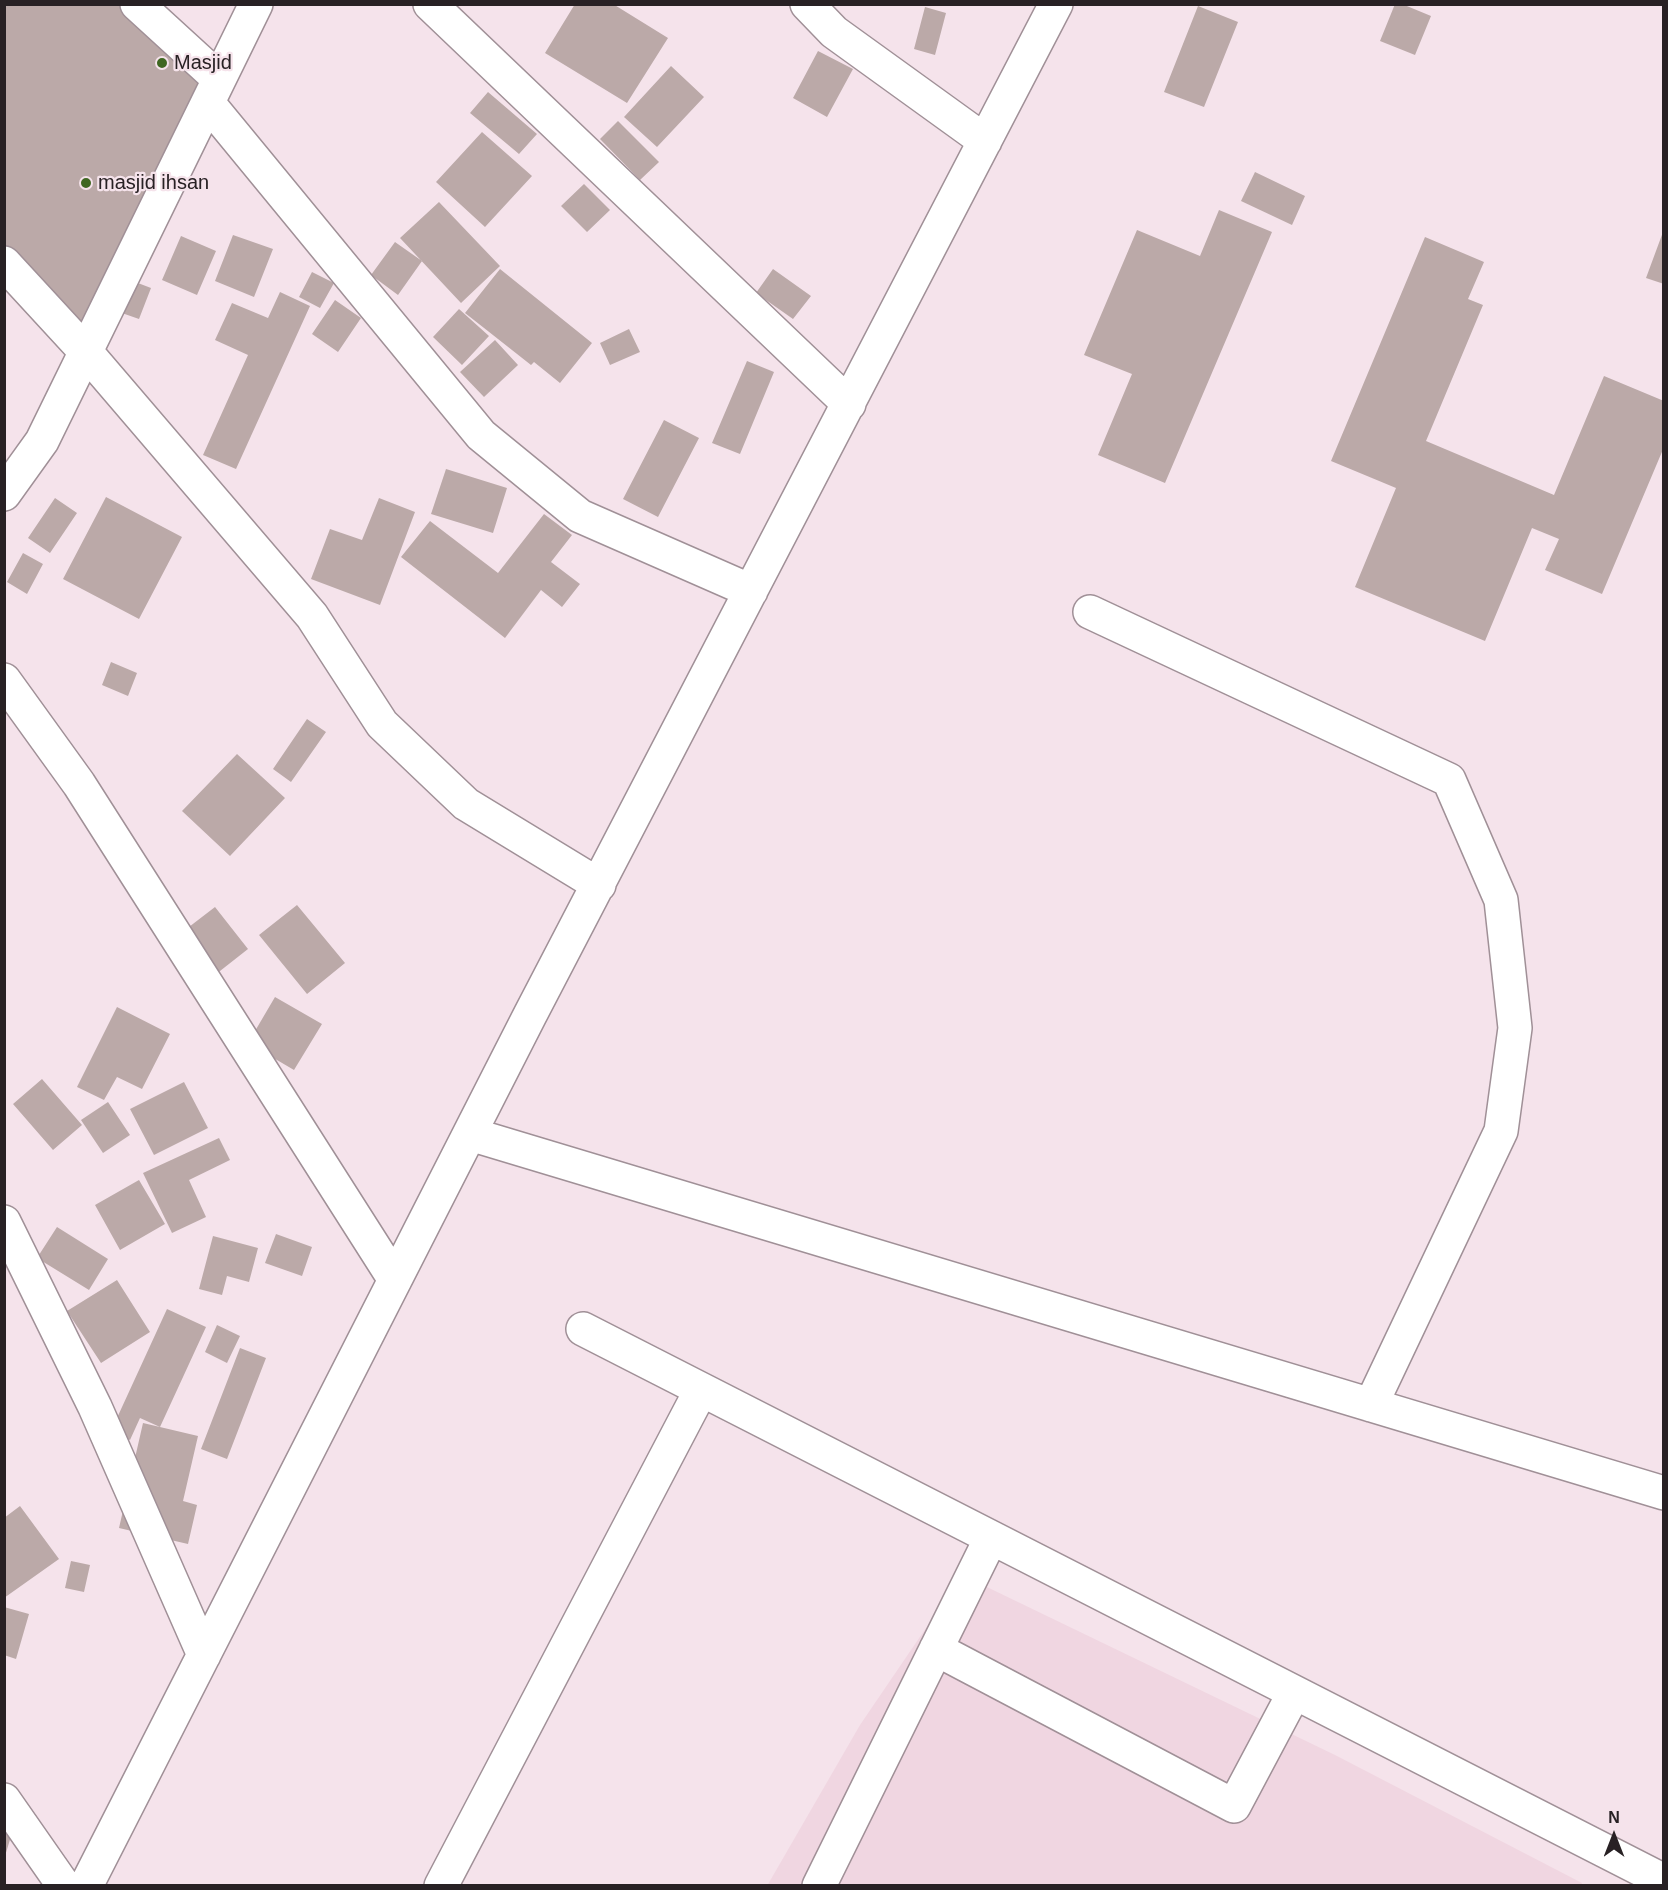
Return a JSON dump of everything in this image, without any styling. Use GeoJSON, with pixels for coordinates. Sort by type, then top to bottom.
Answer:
{"type":"FeatureCollection","features":[{"type":"Feature","properties":{"kind":"street"},"geometry":{"type":"LineString","coordinates":[[137,4],[213,91],[481,435],[580,516],[751,591]]}},
{"type":"Feature","properties":{"kind":"street"},"geometry":{"type":"LineString","coordinates":[[4,494],[42,441],[256,4]]}},
{"type":"Feature","properties":{"kind":"street"},"geometry":{"type":"LineString","coordinates":[[430,4],[849,404]]}},
{"type":"Feature","properties":{"kind":"street"},"geometry":{"type":"LineString","coordinates":[[807,4],[834,32],[985,141]]}},
{"type":"Feature","properties":{"kind":"street"},"geometry":{"type":"LineString","coordinates":[[86,1886],[470,1134],[1056,4]]}},
{"type":"Feature","properties":{"kind":"street"},"geometry":{"type":"LineString","coordinates":[[4,263],[86,352],[312,616],[382,724],[466,804],[599,885]]}},
{"type":"Feature","properties":{"kind":"street"},"geometry":{"type":"LineString","coordinates":[[1090,612],[1449,780],[1501,900],[1515,1028],[1501,1131],[1371,1405]]}},
{"type":"Feature","properties":{"kind":"street"},"geometry":{"type":"LineString","coordinates":[[4,680],[79,784],[395,1281]]}},
{"type":"Feature","properties":{"kind":"street"},"geometry":{"type":"LineString","coordinates":[[470,1134],[1664,1493]]}},
{"type":"Feature","properties":{"kind":"street"},"geometry":{"type":"LineString","coordinates":[[4,1222],[95,1407],[204,1655]]}},
{"type":"Feature","properties":{"kind":"street"},"geometry":{"type":"LineString","coordinates":[[583,1329],[1659,1882]]}},
{"type":"Feature","properties":{"kind":"street"},"geometry":{"type":"LineString","coordinates":[[441,1886],[701,1390]]}},
{"type":"Feature","properties":{"kind":"street"},"geometry":{"type":"LineString","coordinates":[[819,1886],[991,1538]]}},
{"type":"Feature","properties":{"kind":"street"},"geometry":{"type":"LineString","coordinates":[[936,1649],[1234,1806],[1294,1693]]}},
{"type":"Feature","properties":{"kind":"street"},"geometry":{"type":"LineString","coordinates":[[4,1800],[64,1886]]}},
{"type":"Feature","properties":{"kind":"shaded area"},"geometry":{"type":"Polygon","coordinates":[[[962,1575],[1335,1755],[1582,1883],[1581,1886],[767,1886],[860,1725],[962,1575]]]}},
{"type":"Feature","properties":{"kind":"building","name":"masjid ihsan"},"geometry":{"type":"Polygon","coordinates":[[[4,4],[137,4],[219,79],[86,352],[4,263],[4,4]]]}},
{"type":"Feature","properties":{"kind":"building"},"geometry":{"type":"Polygon","coordinates":[[[575,4],[613,4],[668,38],[627,103],[545,53],[575,4]]]}},
{"type":"Feature","properties":{"kind":"building"},"geometry":{"type":"Polygon","coordinates":[[[1395,4],[1402,4],[1431,16],[1415,55],[1380,41],[1395,4]]]}},
{"type":"Feature","properties":{"kind":"building"},"geometry":{"type":"Polygon","coordinates":[[[1198,6],[1238,22],[1204,107],[1164,92],[1198,6]]]}},
{"type":"Feature","properties":{"kind":"building"},"geometry":{"type":"Polygon","coordinates":[[[925,7],[946,13],[935,55],[914,49],[925,7]]]}},
{"type":"Feature","properties":{"kind":"building"},"geometry":{"type":"Polygon","coordinates":[[[818,51],[853,69],[827,117],[793,98],[818,51]]]}},
{"type":"Feature","properties":{"kind":"building"},"geometry":{"type":"Polygon","coordinates":[[[671,66],[704,97],[657,147],[624,117],[671,66]]]}},
{"type":"Feature","properties":{"kind":"building"},"geometry":{"type":"Polygon","coordinates":[[[488,92],[537,134],[519,154],[470,113],[488,92]]]}},
{"type":"Feature","properties":{"kind":"building"},"geometry":{"type":"Polygon","coordinates":[[[618,121],[659,162],[640,180],[600,139],[618,121]]]}},
{"type":"Feature","properties":{"kind":"building"},"geometry":{"type":"Polygon","coordinates":[[[482,132],[532,176],[485,227],[436,182],[482,132]]]}},
{"type":"Feature","properties":{"kind":"building"},"geometry":{"type":"Polygon","coordinates":[[[1255,172],[1305,196],[1292,225],[1241,201],[1255,172]]]}},
{"type":"Feature","properties":{"kind":"building"},"geometry":{"type":"Polygon","coordinates":[[[584,184],[610,210],[587,232],[561,206],[584,184]]]}},
{"type":"Feature","properties":{"kind":"building"},"geometry":{"type":"Polygon","coordinates":[[[439,202],[500,266],[461,303],[400,238],[439,202]]]}},
{"type":"Feature","properties":{"kind":"building"},"geometry":{"type":"Polygon","coordinates":[[[1219,210],[1272,232],[1165,483],[1098,455],[1132,374],[1084,355],[1137,230],[1200,256],[1219,210]]]}},
{"type":"Feature","properties":{"kind":"building"},"geometry":{"type":"Polygon","coordinates":[[[1664,232],[1664,284],[1646,278],[1664,232]]]}},
{"type":"Feature","properties":{"kind":"building"},"geometry":{"type":"Polygon","coordinates":[[[233,235],[273,249],[254,297],[215,281],[233,235]]]}},
{"type":"Feature","properties":{"kind":"building"},"geometry":{"type":"Polygon","coordinates":[[[181,236],[216,251],[197,295],[162,280],[181,236]]]}},
{"type":"Feature","properties":{"kind":"building"},"geometry":{"type":"Polygon","coordinates":[[[1425,237],[1484,262],[1468,299],[1483,305],[1426,441],[1554,495],[1604,376],[1664,401],[1664,447],[1602,594],[1545,570],[1559,539],[1532,528],[1485,641],[1355,587],[1396,488],[1331,461],[1425,237]]]}},
{"type":"Feature","properties":{"kind":"building"},"geometry":{"type":"Polygon","coordinates":[[[395,242],[422,261],[398,295],[371,275],[395,242]]]}},
{"type":"Feature","properties":{"kind":"building"},"geometry":{"type":"Polygon","coordinates":[[[500,269],[592,343],[560,383],[534,362],[531,365],[465,313],[500,269]]]}},
{"type":"Feature","properties":{"kind":"building"},"geometry":{"type":"Polygon","coordinates":[[[773,269],[811,296],[793,319],[756,293],[773,269]]]}},
{"type":"Feature","properties":{"kind":"building"},"geometry":{"type":"Polygon","coordinates":[[[312,272],[334,283],[320,308],[299,297],[312,272]]]}},
{"type":"Feature","properties":{"kind":"building"},"geometry":{"type":"Polygon","coordinates":[[[130,280],[151,288],[139,319],[119,312],[130,280]]]}},
{"type":"Feature","properties":{"kind":"building"},"geometry":{"type":"Polygon","coordinates":[[[280,292],[310,306],[236,469],[203,455],[248,355],[215,340],[232,303],[268,318],[280,292]]]}},
{"type":"Feature","properties":{"kind":"building"},"geometry":{"type":"Polygon","coordinates":[[[335,300],[361,318],[338,352],[312,334],[335,300]]]}},
{"type":"Feature","properties":{"kind":"building"},"geometry":{"type":"Polygon","coordinates":[[[459,309],[489,336],[462,365],[433,337],[459,309]]]}},
{"type":"Feature","properties":{"kind":"building"},"geometry":{"type":"Polygon","coordinates":[[[629,329],[640,352],[610,365],[600,343],[629,329]]]}},
{"type":"Feature","properties":{"kind":"building"},"geometry":{"type":"Polygon","coordinates":[[[495,340],[518,365],[484,397],[460,372],[495,340]]]}},
{"type":"Feature","properties":{"kind":"building"},"geometry":{"type":"Polygon","coordinates":[[[747,361],[774,372],[740,454],[712,443],[747,361]]]}},
{"type":"Feature","properties":{"kind":"building"},"geometry":{"type":"Polygon","coordinates":[[[664,420],[699,438],[658,517],[623,499],[664,420]]]}},
{"type":"Feature","properties":{"kind":"building"},"geometry":{"type":"Polygon","coordinates":[[[446,469],[507,488],[493,533],[431,514],[446,469]]]}},
{"type":"Feature","properties":{"kind":"building"},"geometry":{"type":"Polygon","coordinates":[[[106,497],[182,537],[139,619],[63,579],[106,497]]]}},
{"type":"Feature","properties":{"kind":"building"},"geometry":{"type":"Polygon","coordinates":[[[55,498],[77,513],[50,553],[28,538],[55,498]]]}},
{"type":"Feature","properties":{"kind":"building"},"geometry":{"type":"Polygon","coordinates":[[[379,498],[415,512],[380,605],[311,579],[330,529],[362,540],[379,498]]]}},
{"type":"Feature","properties":{"kind":"building"},"geometry":{"type":"Polygon","coordinates":[[[544,514],[572,535],[551,562],[580,584],[562,607],[541,590],[505,638],[401,557],[430,521],[498,573],[544,514]]]}},
{"type":"Feature","properties":{"kind":"building"},"geometry":{"type":"Polygon","coordinates":[[[23,553],[43,564],[27,594],[7,582],[23,553]]]}},
{"type":"Feature","properties":{"kind":"building"},"geometry":{"type":"Polygon","coordinates":[[[111,662],[137,673],[128,696],[102,685],[111,662]]]}},
{"type":"Feature","properties":{"kind":"building"},"geometry":{"type":"Polygon","coordinates":[[[307,719],[326,732],[291,782],[273,769],[307,719]]]}},
{"type":"Feature","properties":{"kind":"building"},"geometry":{"type":"Polygon","coordinates":[[[237,754],[285,798],[230,856],[182,811],[237,754]]]}},
{"type":"Feature","properties":{"kind":"building"},"geometry":{"type":"Polygon","coordinates":[[[297,905],[345,963],[307,994],[259,935],[297,905]]]}},
{"type":"Feature","properties":{"kind":"building"},"geometry":{"type":"Polygon","coordinates":[[[215,907],[248,949],[206,982],[172,940],[215,907]]]}},
{"type":"Feature","properties":{"kind":"building"},"geometry":{"type":"Polygon","coordinates":[[[275,997],[322,1024],[294,1070],[248,1043],[275,997]]]}},
{"type":"Feature","properties":{"kind":"building"},"geometry":{"type":"Polygon","coordinates":[[[117,1007],[170,1034],[142,1089],[117,1077],[104,1100],[77,1087],[117,1007]]]}},
{"type":"Feature","properties":{"kind":"building"},"geometry":{"type":"Polygon","coordinates":[[[42,1079],[82,1125],[53,1150],[13,1104],[42,1079]]]}},
{"type":"Feature","properties":{"kind":"building"},"geometry":{"type":"Polygon","coordinates":[[[184,1082],[208,1128],[154,1155],[130,1109],[184,1082]]]}},
{"type":"Feature","properties":{"kind":"building"},"geometry":{"type":"Polygon","coordinates":[[[108,1102],[130,1135],[103,1153],[81,1120],[108,1102]]]}},
{"type":"Feature","properties":{"kind":"building"},"geometry":{"type":"Polygon","coordinates":[[[219,1138],[230,1160],[189,1180],[206,1217],[172,1233],[143,1173],[219,1138]]]}},
{"type":"Feature","properties":{"kind":"building"},"geometry":{"type":"Polygon","coordinates":[[[139,1180],[165,1224],[120,1250],[95,1205],[139,1180]]]}},
{"type":"Feature","properties":{"kind":"building"},"geometry":{"type":"Polygon","coordinates":[[[57,1227],[108,1259],[89,1290],[37,1258],[57,1227]]]}},
{"type":"Feature","properties":{"kind":"building"},"geometry":{"type":"Polygon","coordinates":[[[276,1234],[312,1247],[302,1276],[265,1263],[276,1234]]]}},
{"type":"Feature","properties":{"kind":"building"},"geometry":{"type":"Polygon","coordinates":[[[213,1236],[258,1248],[249,1282],[227,1276],[222,1295],[199,1289],[213,1236]]]}},
{"type":"Feature","properties":{"kind":"building"},"geometry":{"type":"Polygon","coordinates":[[[117,1280],[150,1332],[101,1363],[67,1311],[117,1280]]]}},
{"type":"Feature","properties":{"kind":"building"},"geometry":{"type":"Polygon","coordinates":[[[167,1309],[206,1327],[160,1427],[140,1418],[130,1440],[111,1431],[167,1309]]]}},
{"type":"Feature","properties":{"kind":"building"},"geometry":{"type":"Polygon","coordinates":[[[217,1325],[240,1336],[227,1363],[205,1352],[217,1325]]]}},
{"type":"Feature","properties":{"kind":"building"},"geometry":{"type":"Polygon","coordinates":[[[240,1348],[266,1358],[227,1459],[201,1449],[240,1348]]]}},
{"type":"Feature","properties":{"kind":"building"},"geometry":{"type":"Polygon","coordinates":[[[143,1423],[198,1436],[183,1501],[197,1505],[188,1544],[119,1528],[143,1423]]]}},
{"type":"Feature","properties":{"kind":"building"},"geometry":{"type":"Polygon","coordinates":[[[20,1506],[59,1559],[4,1598],[4,1518],[20,1506]]]}},
{"type":"Feature","properties":{"kind":"building"},"geometry":{"type":"Polygon","coordinates":[[[71,1561],[90,1565],[84,1592],[65,1588],[71,1561]]]}},
{"type":"Feature","properties":{"kind":"building"},"geometry":{"type":"Polygon","coordinates":[[[4,1607],[29,1614],[16,1659],[4,1655],[4,1607]]]}},
{"type":"Feature","properties":{"kind":"building"},"geometry":{"type":"Polygon","coordinates":[[[5,1830],[12,1833],[5,1856],[5,1830]]]}},
{"type":"Feature","properties":{"kind":"place","name":"Masjid"},"geometry":{"type":"Point","coordinates":[162,63]}},
{"type":"Feature","properties":{"kind":"place","name":"masjid ihsan"},"geometry":{"type":"Point","coordinates":[86,183]}}]}
